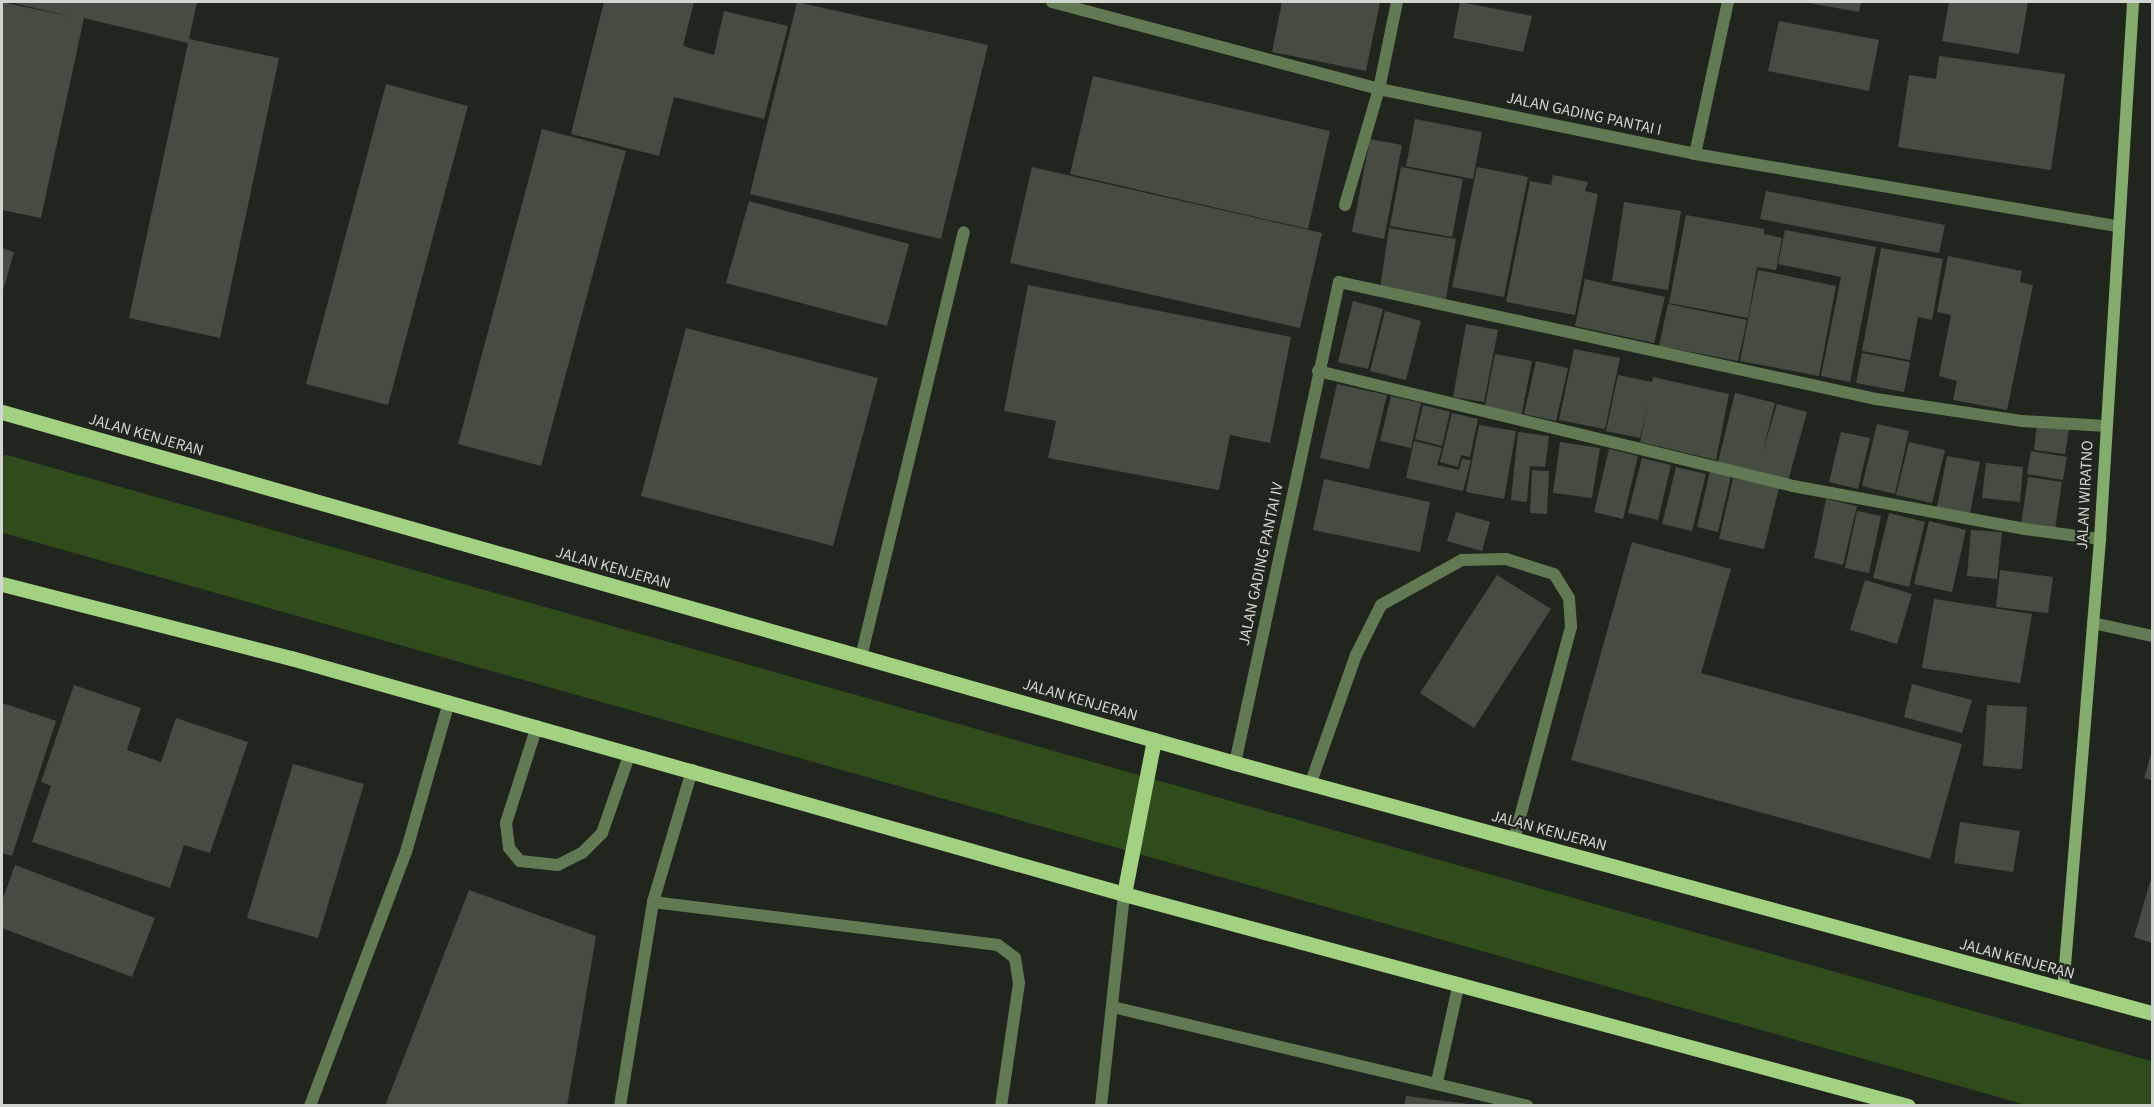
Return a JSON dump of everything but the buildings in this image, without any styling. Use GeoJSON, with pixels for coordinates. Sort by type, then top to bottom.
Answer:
{"type":"FeatureCollection","features":[{"type":"Feature","properties":{"kind":"main road","name":"JALAN WIRATNO"},"geometry":{"type":"LineString","coordinates":[[2063,990],[2100,539],[2117,226],[2133,2]]}},
{"type":"Feature","properties":{"kind":"main road","name":"JALAN KENJERAN"},"geometry":{"type":"LineString","coordinates":[[2,412],[861,657],[1153,745],[1311,782],[1514,840],[2152,1013]]}},
{"type":"Feature","properties":{"kind":"main road"},"geometry":{"type":"LineString","coordinates":[[2,584],[537,726],[1908,1106]]}},
{"type":"Feature","properties":{"kind":"main road"},"geometry":{"type":"LineString","coordinates":[[1124,890],[1153,745]]}},
{"type":"Feature","properties":{"kind":"street","name":"JALAN GADING PANTAI I"},"geometry":{"type":"LineString","coordinates":[[1053,2],[1379,89],[1695,154],[2117,226]]}},
{"type":"Feature","properties":{"kind":"street"},"geometry":{"type":"LineString","coordinates":[[1345,205],[1379,89],[1397,2]]}},
{"type":"Feature","properties":{"kind":"street"},"geometry":{"type":"LineString","coordinates":[[1695,154],[1728,2]]}},
{"type":"Feature","properties":{"kind":"street"},"geometry":{"type":"LineString","coordinates":[[861,657],[964,232]]}},
{"type":"Feature","properties":{"kind":"street","name":"JALAN GADING PANTAI IV"},"geometry":{"type":"LineString","coordinates":[[1235,763],[1339,282],[1876,399],[2022,421],[2106,426]]}},
{"type":"Feature","properties":{"kind":"street"},"geometry":{"type":"LineString","coordinates":[[1318,371],[1793,486],[1992,523],[2100,539]]}},
{"type":"Feature","properties":{"kind":"street"},"geometry":{"type":"LineString","coordinates":[[1311,782],[1356,655],[1381,605],[1462,560],[1506,559],[1554,574],[1569,598],[1571,627],[1514,840]]}},
{"type":"Feature","properties":{"kind":"street"},"geometry":{"type":"LineString","coordinates":[[2093,623],[2152,636]]}},
{"type":"Feature","properties":{"kind":"street"},"geometry":{"type":"LineString","coordinates":[[310,1106],[406,852],[449,702]]}},
{"type":"Feature","properties":{"kind":"street"},"geometry":{"type":"LineString","coordinates":[[537,726],[506,823],[508,848],[520,861],[558,866],[582,854],[602,833],[630,753]]}},
{"type":"Feature","properties":{"kind":"street"},"geometry":{"type":"LineString","coordinates":[[620,1106],[653,902],[692,770]]}},
{"type":"Feature","properties":{"kind":"street"},"geometry":{"type":"LineString","coordinates":[[1101,1106],[1124,890]]}},
{"type":"Feature","properties":{"kind":"street"},"geometry":{"type":"LineString","coordinates":[[653,902],[998,945],[1015,958],[1020,983],[1001,1106]]}},
{"type":"Feature","properties":{"kind":"street"},"geometry":{"type":"LineString","coordinates":[[1437,1082],[1459,983]]}},
{"type":"Feature","properties":{"kind":"street"},"geometry":{"type":"LineString","coordinates":[[1113,1007],[1437,1082],[1527,1106]]}},
{"type":"Feature","properties":{"kind":"waterway"},"geometry":{"type":"LineString","coordinates":[[2,493],[2152,1101]]}}]}
